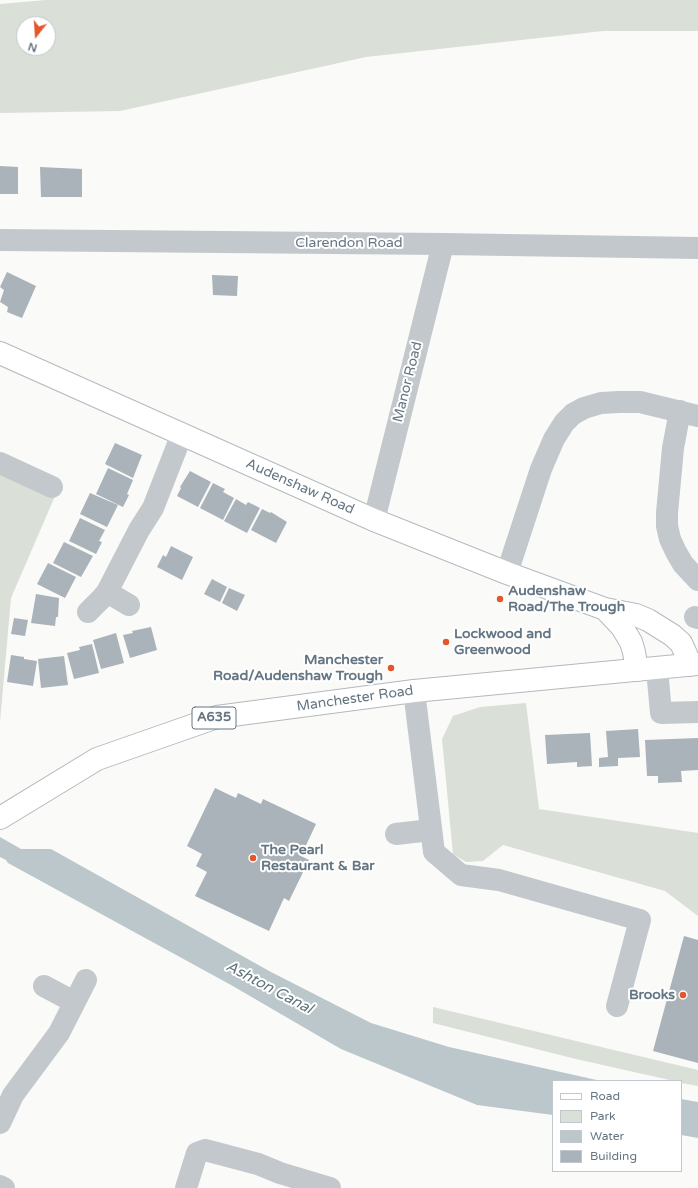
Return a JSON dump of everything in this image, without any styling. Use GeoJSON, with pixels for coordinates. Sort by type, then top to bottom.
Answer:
{"type":"FeatureCollection","features":[{"type":"Feature","properties":{"kind":"main road","name":"Audenshaw Road"},"geometry":{"type":"LineString","coordinates":[[0,353],[374,520],[507,573],[605,609],[636,615],[648,620],[672,635],[680,643],[694,665]]}},
{"type":"Feature","properties":{"kind":"main road","name":"Audenshaw Road"},"geometry":{"type":"LineString","coordinates":[[605,609],[622,627],[631,642],[634,652],[647,669]]}},
{"type":"Feature","properties":{"kind":"main road","name":"Manchester Road"},"geometry":{"type":"LineString","coordinates":[[0,818],[97,760],[217,717],[414,690],[694,665]]}},
{"type":"Feature","properties":{"kind":"street","name":"Clarendon Road"},"geometry":{"type":"LineString","coordinates":[[0,240],[698,248]]}},
{"type":"Feature","properties":{"kind":"street","name":"Manor Road"},"geometry":{"type":"LineString","coordinates":[[374,520],[443,244]]}},
{"type":"Feature","properties":{"kind":"street"},"geometry":{"type":"LineString","coordinates":[[507,573],[541,470],[554,440],[564,422],[573,414],[584,408],[601,403],[640,402],[689,413],[672,462],[667,526],[670,539],[676,552],[683,564],[698,580]]}},
{"type":"Feature","properties":{"kind":"street"},"geometry":{"type":"LineString","coordinates":[[88,612],[107,592],[134,540],[153,508],[182,434]]}},
{"type":"Feature","properties":{"kind":"street"},"geometry":{"type":"LineString","coordinates":[[0,463],[52,487]]}},
{"type":"Feature","properties":{"kind":"street"},"geometry":{"type":"LineString","coordinates":[[107,592],[129,605]]}},
{"type":"Feature","properties":{"kind":"street"},"geometry":{"type":"LineString","coordinates":[[647,669],[662,714],[698,712]]}},
{"type":"Feature","properties":{"kind":"street"},"geometry":{"type":"LineString","coordinates":[[414,690],[434,852],[461,875],[499,880],[640,920],[617,1006]]}},
{"type":"Feature","properties":{"kind":"street"},"geometry":{"type":"LineString","coordinates":[[396,834],[431,830]]}},
{"type":"Feature","properties":{"kind":"street"},"geometry":{"type":"LineString","coordinates":[[0,1123],[13,1095],[59,1033],[86,980]]}},
{"type":"Feature","properties":{"kind":"street"},"geometry":{"type":"LineString","coordinates":[[44,986],[74,1002]]}},
{"type":"Feature","properties":{"kind":"street"},"geometry":{"type":"LineString","coordinates":[[186,1188],[197,1153],[205,1150],[258,1164],[280,1173],[330,1188]]}},
{"type":"Feature","properties":{"kind":"street"},"geometry":{"type":"LineString","coordinates":[[0,1186],[4,1188]]}},
{"type":"Feature","properties":{"kind":"green space"},"geometry":{"type":"Polygon","coordinates":[[[46,0],[698,0],[698,31],[603,31],[366,57],[120,111],[0,113],[0,4],[46,0]]]}},
{"type":"Feature","properties":{"kind":"green space"},"geometry":{"type":"Polygon","coordinates":[[[0,470],[55,496],[11,598],[0,722],[0,470]]]}},
{"type":"Feature","properties":{"kind":"green space"},"geometry":{"type":"Polygon","coordinates":[[[526,703],[539,809],[698,833],[698,916],[665,891],[503,845],[483,861],[466,862],[453,854],[442,739],[453,716],[480,707],[526,703]]]}},
{"type":"Feature","properties":{"kind":"green space"},"geometry":{"type":"Polygon","coordinates":[[[433,1007],[698,1070],[698,1086],[682,1083],[682,1080],[670,1080],[576,1059],[433,1023],[433,1007]]]}},
{"type":"Feature","properties":{"kind":"water","name":"Ashton Canal"},"geometry":{"type":"Polygon","coordinates":[[[0,837],[21,849],[51,849],[271,972],[371,1023],[449,1047],[597,1080],[552,1080],[552,1115],[477,1105],[341,1049],[231,985],[8,863],[0,857],[0,837]]]}},
{"type":"Feature","properties":{"kind":"water"},"geometry":{"type":"Polygon","coordinates":[[[682,1099],[698,1102],[698,1138],[682,1135],[682,1099]]]}},
{"type":"Feature","properties":{"kind":"building"},"geometry":{"type":"Polygon","coordinates":[[[0,166],[18,167],[18,194],[0,194],[0,166]]]}},
{"type":"Feature","properties":{"kind":"building"},"geometry":{"type":"Polygon","coordinates":[[[40,167],[82,169],[82,197],[41,197],[40,167]]]}},
{"type":"Feature","properties":{"kind":"building"},"geometry":{"type":"Polygon","coordinates":[[[7,272],[36,286],[22,318],[7,312],[8,307],[0,302],[4,290],[0,287],[7,272]]]}},
{"type":"Feature","properties":{"kind":"building"},"geometry":{"type":"Polygon","coordinates":[[[212,275],[238,276],[237,296],[213,295],[212,275]]]}},
{"type":"Feature","properties":{"kind":"building"},"geometry":{"type":"Polygon","coordinates":[[[115,443],[142,455],[133,478],[105,464],[115,443]]]}},
{"type":"Feature","properties":{"kind":"building"},"geometry":{"type":"Polygon","coordinates":[[[108,468],[133,480],[127,494],[129,495],[123,507],[96,494],[108,468]]]}},
{"type":"Feature","properties":{"kind":"building"},"geometry":{"type":"Polygon","coordinates":[[[190,471],[211,482],[198,507],[177,496],[181,488],[180,487],[190,471]]]}},
{"type":"Feature","properties":{"kind":"building"},"geometry":{"type":"Polygon","coordinates":[[[213,483],[225,489],[223,492],[234,498],[223,520],[200,508],[213,483]]]}},
{"type":"Feature","properties":{"kind":"building"},"geometry":{"type":"Polygon","coordinates":[[[90,493],[118,505],[107,527],[80,514],[90,493]]]}},
{"type":"Feature","properties":{"kind":"building"},"geometry":{"type":"Polygon","coordinates":[[[236,499],[246,505],[248,502],[260,508],[247,533],[224,521],[236,499]]]}},
{"type":"Feature","properties":{"kind":"building"},"geometry":{"type":"Polygon","coordinates":[[[262,509],[270,513],[271,512],[287,522],[276,543],[251,530],[262,509]]]}},
{"type":"Feature","properties":{"kind":"building"},"geometry":{"type":"Polygon","coordinates":[[[80,518],[105,530],[99,541],[102,542],[96,554],[69,541],[80,518]]]}},
{"type":"Feature","properties":{"kind":"building"},"geometry":{"type":"Polygon","coordinates":[[[64,542],[93,556],[81,577],[53,563],[64,542]]]}},
{"type":"Feature","properties":{"kind":"building"},"geometry":{"type":"Polygon","coordinates":[[[171,546],[193,557],[182,580],[157,567],[163,555],[166,557],[171,546]]]}},
{"type":"Feature","properties":{"kind":"building"},"geometry":{"type":"Polygon","coordinates":[[[48,563],[76,577],[65,598],[37,584],[48,563]]]}},
{"type":"Feature","properties":{"kind":"building"},"geometry":{"type":"Polygon","coordinates":[[[212,579],[227,587],[220,602],[204,594],[212,579]]]}},
{"type":"Feature","properties":{"kind":"building"},"geometry":{"type":"Polygon","coordinates":[[[229,588],[245,595],[237,611],[222,603],[229,588]]]}},
{"type":"Feature","properties":{"kind":"building"},"geometry":{"type":"Polygon","coordinates":[[[36,594],[59,598],[58,617],[56,617],[55,626],[31,623],[36,594]]]}},
{"type":"Feature","properties":{"kind":"building"},"geometry":{"type":"Polygon","coordinates":[[[14,618],[28,620],[25,636],[11,634],[14,618]]]}},
{"type":"Feature","properties":{"kind":"building"},"geometry":{"type":"Polygon","coordinates":[[[151,627],[157,650],[130,658],[123,635],[133,633],[132,631],[151,627]]]}},
{"type":"Feature","properties":{"kind":"building"},"geometry":{"type":"Polygon","coordinates":[[[116,633],[124,663],[101,669],[93,640],[116,633]]]}},
{"type":"Feature","properties":{"kind":"building"},"geometry":{"type":"Polygon","coordinates":[[[92,644],[99,673],[74,679],[67,653],[80,650],[79,647],[92,644]]]}},
{"type":"Feature","properties":{"kind":"building"},"geometry":{"type":"Polygon","coordinates":[[[11,655],[37,661],[33,686],[7,682],[11,655]]]}},
{"type":"Feature","properties":{"kind":"building"},"geometry":{"type":"Polygon","coordinates":[[[64,656],[68,685],[41,688],[38,659],[64,656]]]}},
{"type":"Feature","properties":{"kind":"building"},"geometry":{"type":"Polygon","coordinates":[[[638,729],[640,757],[618,758],[618,766],[599,767],[599,758],[608,757],[606,731],[638,729]]]}},
{"type":"Feature","properties":{"kind":"building"},"geometry":{"type":"Polygon","coordinates":[[[590,733],[592,766],[577,767],[577,762],[547,764],[545,735],[590,733]]]}},
{"type":"Feature","properties":{"kind":"building"},"geometry":{"type":"Polygon","coordinates":[[[698,738],[698,770],[681,771],[682,782],[658,783],[658,776],[647,776],[645,740],[698,738]]]}},
{"type":"Feature","properties":{"kind":"building","name":"The Pearl Restaurant & Bar"},"geometry":{"type":"Polygon","coordinates":[[[215,788],[236,798],[238,793],[261,804],[263,799],[316,824],[301,856],[309,860],[289,901],[284,898],[269,931],[195,896],[207,872],[196,866],[202,854],[187,846],[215,788]]]}},
{"type":"Feature","properties":{"kind":"building","name":"Brooks"},"geometry":{"type":"Polygon","coordinates":[[[684,936],[698,940],[698,1063],[653,1051],[684,936]]]}},
{"type":"Feature","properties":{"kind":"place","name":"Audenshaw Road/The Trough"},"geometry":{"type":"Point","coordinates":[500,599]}},
{"type":"Feature","properties":{"kind":"place","name":"Lockwood and Greenwood"},"geometry":{"type":"Point","coordinates":[446,642]}},
{"type":"Feature","properties":{"kind":"place","name":"Manchester Road/Audenshaw Trough"},"geometry":{"type":"Point","coordinates":[391,668]}},
{"type":"Feature","properties":{"kind":"place","name":"The Pearl Restaurant & Bar"},"geometry":{"type":"Point","coordinates":[253,858]}},
{"type":"Feature","properties":{"kind":"place","name":"Brooks"},"geometry":{"type":"Point","coordinates":[683,995]}}]}
